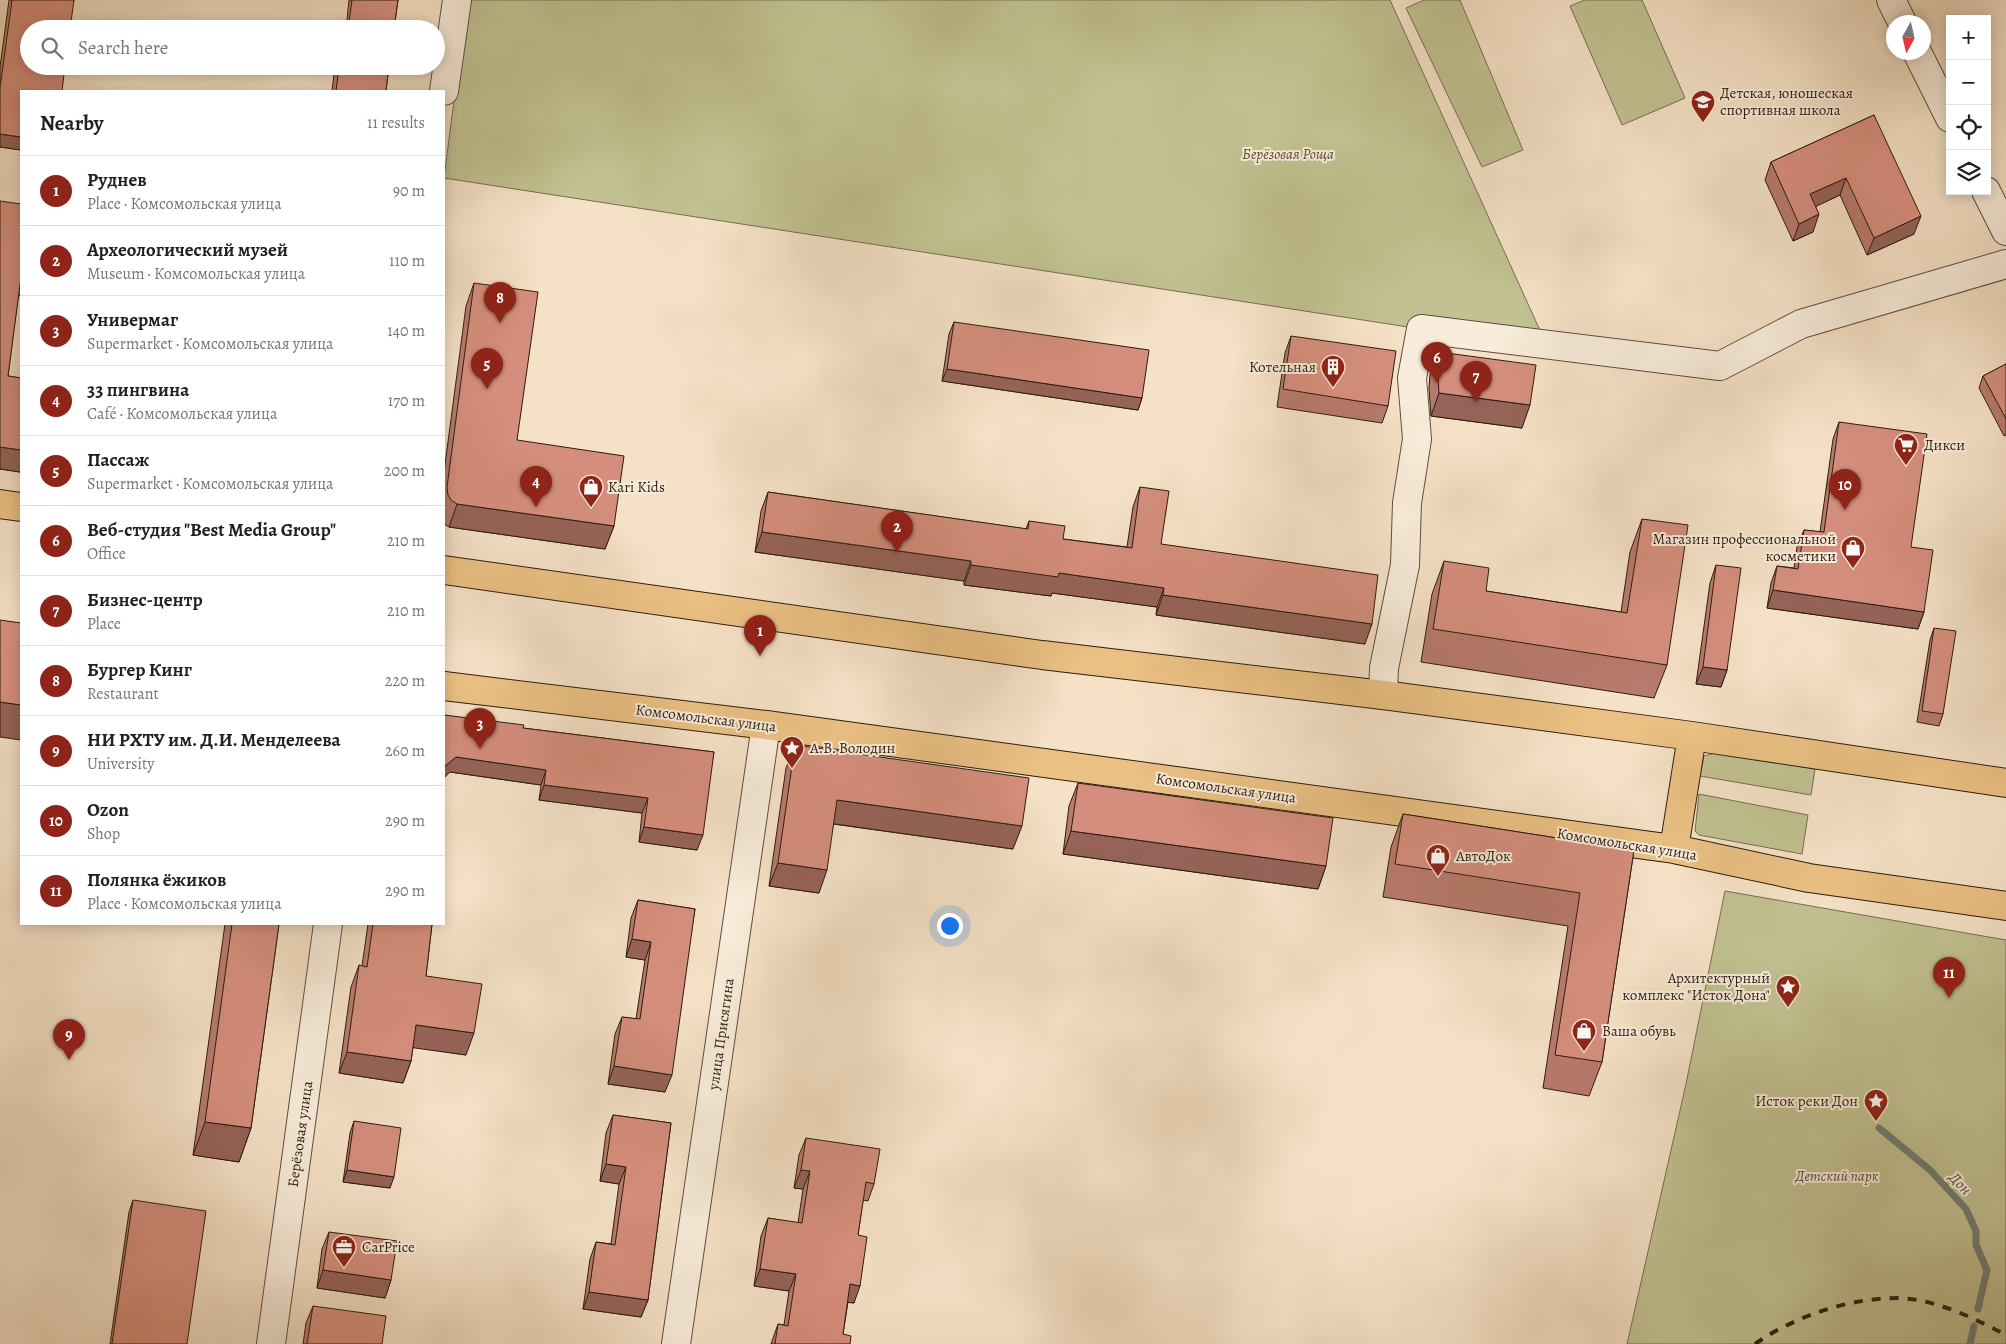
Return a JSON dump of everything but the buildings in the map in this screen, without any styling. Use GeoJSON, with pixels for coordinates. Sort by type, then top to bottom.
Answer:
{"type":"FeatureCollection","features":[{"type":"Feature","properties":{"kind":"main road"},"geometry":{"type":"LineString","coordinates":[[0,504],[20,507]]}},
{"type":"Feature","properties":{"kind":"main road"},"geometry":{"type":"LineString","coordinates":[[445,570],[1042,656],[1383,695],[1692,736],[2006,783]]}},
{"type":"Feature","properties":{"kind":"main road","name":"Комсомольская улица"},"geometry":{"type":"LineString","coordinates":[[445,686],[766,725],[1674,849],[1809,878],[2006,906]]}},
{"type":"Feature","properties":{"kind":"main road"},"geometry":{"type":"LineString","coordinates":[[1674,849],[1692,736]]}},
{"type":"Feature","properties":{"kind":"street"},"geometry":{"type":"LineString","coordinates":[[444,90],[457,0]]}},
{"type":"Feature","properties":{"kind":"street"},"geometry":{"type":"LineString","coordinates":[[1891,0],[1898,15]]}},
{"type":"Feature","properties":{"kind":"street"},"geometry":{"type":"LineString","coordinates":[[1921,60],[1946,110]]}},
{"type":"Feature","properties":{"kind":"street"},"geometry":{"type":"LineString","coordinates":[[1988,195],[2006,231]]}},
{"type":"Feature","properties":{"kind":"street"},"geometry":{"type":"LineString","coordinates":[[1383,695],[1384,668],[1405,565],[1407,503],[1416,439],[1412,378],[1421,329],[1720,366],[1801,324],[2006,264]]}},
{"type":"Feature","properties":{"kind":"street","name":"улица Присягина"},"geometry":{"type":"LineString","coordinates":[[676,1344],[766,725]]}},
{"type":"Feature","properties":{"kind":"street","name":"Берёзовая улица"},"geometry":{"type":"LineString","coordinates":[[272,1344],[328,925]]}},
{"type":"Feature","properties":{"kind":"green space","name":"Берёзовая Роща"},"geometry":{"type":"Polygon","coordinates":[[[467,0],[1390,0],[1543,337],[1421,329],[445,178],[467,0]]]}},
{"type":"Feature","properties":{"kind":"green space"},"geometry":{"type":"Polygon","coordinates":[[[1424,0],[1460,0],[1523,150],[1482,167],[1406,8],[1424,0]]]}},
{"type":"Feature","properties":{"kind":"green space"},"geometry":{"type":"Polygon","coordinates":[[[1585,0],[1642,0],[1685,98],[1622,125],[1570,6],[1585,0]]]}},
{"type":"Feature","properties":{"kind":"green space"},"geometry":{"type":"Polygon","coordinates":[[[1719,752],[1815,769],[1811,795],[1700,776],[1704,756],[1719,752]]]}},
{"type":"Feature","properties":{"kind":"green space"},"geometry":{"type":"Polygon","coordinates":[[[1699,794],[1808,815],[1802,854],[1699,835],[1695,831],[1699,794]]]}},
{"type":"Feature","properties":{"kind":"green space","name":"Детский парк"},"geometry":{"type":"Polygon","coordinates":[[[1725,891],[2006,940],[2006,1344],[1627,1344],[1686,1084],[1725,891]]]}},
{"type":"Feature","properties":{"kind":"waterway","name":"Дон"},"geometry":{"type":"LineString","coordinates":[[1879,1128],[1930,1170],[1966,1209],[1976,1231],[1976,1245],[1987,1270],[1978,1309]]}},
{"type":"Feature","properties":{"kind":"waterway","name":"Дон"},"geometry":{"type":"LineString","coordinates":[[1970,1344],[1974,1326]]}},
{"type":"Feature","properties":{"kind":"railway"},"geometry":{"type":"LineString","coordinates":[[1755,1344],[1787,1325],[1823,1310],[1861,1301],[1898,1298],[1912,1299],[1954,1310],[2006,1335]]}},
{"type":"Feature","properties":{"kind":"place","name":"Детская, юношеская спортивная школа"},"geometry":{"type":"Point","coordinates":[1703,123]}},
{"type":"Feature","properties":{"kind":"place","name":"Бургер Кинг"},"geometry":{"type":"Point","coordinates":[500,323]}},
{"type":"Feature","properties":{"kind":"place","name":"Веб-студия \"Best Media Group\""},"geometry":{"type":"Point","coordinates":[1437,383]}},
{"type":"Feature","properties":{"kind":"place","name":"Котельная"},"geometry":{"type":"Point","coordinates":[1333,388]}},
{"type":"Feature","properties":{"kind":"place","name":"Пассаж"},"geometry":{"type":"Point","coordinates":[487,389]}},
{"type":"Feature","properties":{"kind":"place","name":"Бизнес-центр"},"geometry":{"type":"Point","coordinates":[1476,402]}},
{"type":"Feature","properties":{"kind":"place","name":"Дикси"},"geometry":{"type":"Point","coordinates":[1906,466]}},
{"type":"Feature","properties":{"kind":"place","name":"33 пингвина"},"geometry":{"type":"Point","coordinates":[536,507]}},
{"type":"Feature","properties":{"kind":"place","name":"Kari Kids"},"geometry":{"type":"Point","coordinates":[591,508]}},
{"type":"Feature","properties":{"kind":"place","name":"Ozon"},"geometry":{"type":"Point","coordinates":[1845,510]}},
{"type":"Feature","properties":{"kind":"place","name":"Археологический музей"},"geometry":{"type":"Point","coordinates":[897,552]}},
{"type":"Feature","properties":{"kind":"place","name":"Магазин профессиональной косметики"},"geometry":{"type":"Point","coordinates":[1853,569]}},
{"type":"Feature","properties":{"kind":"place","name":"Руднев"},"geometry":{"type":"Point","coordinates":[760,656]}},
{"type":"Feature","properties":{"kind":"place","name":"Универмаг"},"geometry":{"type":"Point","coordinates":[480,749]}},
{"type":"Feature","properties":{"kind":"place","name":"А.В. Володин"},"geometry":{"type":"Point","coordinates":[792,769]}},
{"type":"Feature","properties":{"kind":"place","name":"АвтоДок"},"geometry":{"type":"Point","coordinates":[1438,877]}},
{"type":"Feature","properties":{"kind":"place","name":"Полянка ёжиков"},"geometry":{"type":"Point","coordinates":[1949,998]}},
{"type":"Feature","properties":{"kind":"place","name":"Архитектурный комплекс \"Исток Дона\""},"geometry":{"type":"Point","coordinates":[1788,1008]}},
{"type":"Feature","properties":{"kind":"place","name":"Ваша обувь"},"geometry":{"type":"Point","coordinates":[1584,1052]}},
{"type":"Feature","properties":{"kind":"place","name":"НИ РХТУ им. Д.И. Менделеева"},"geometry":{"type":"Point","coordinates":[69,1060]}},
{"type":"Feature","properties":{"kind":"place","name":"Исток реки Дон"},"geometry":{"type":"Point","coordinates":[1876,1122]}},
{"type":"Feature","properties":{"kind":"place","name":"CarPrice"},"geometry":{"type":"Point","coordinates":[344,1268]}}]}
